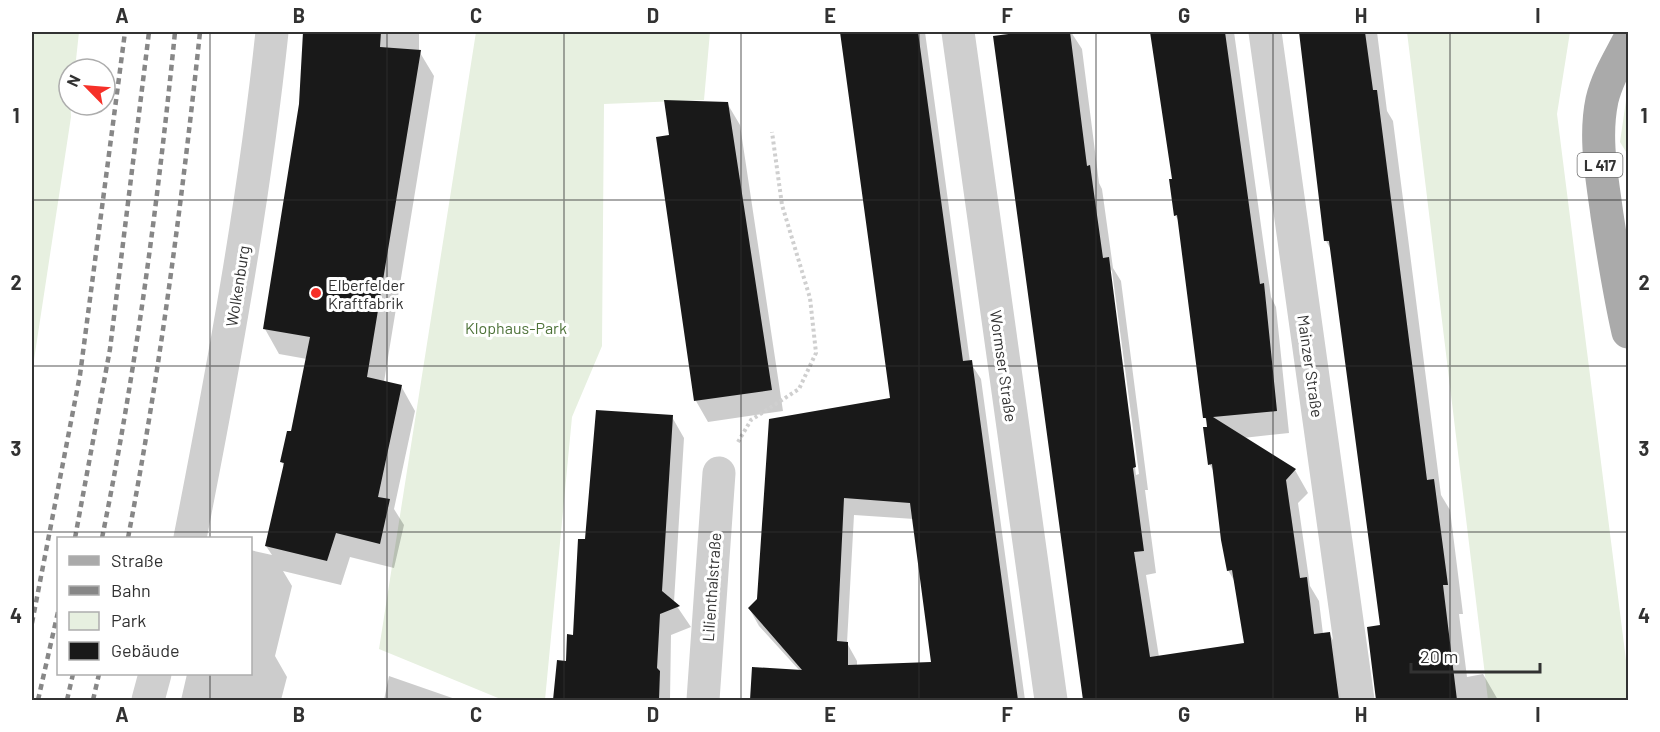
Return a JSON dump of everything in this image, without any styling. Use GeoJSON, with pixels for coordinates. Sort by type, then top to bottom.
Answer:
{"type":"FeatureCollection","features":[{"type":"Feature","properties":{"kind":"main road","name":"L 417"},"geometry":{"type":"LineString","coordinates":[[1629,42],[1602,100],[1598,130],[1599,159],[1618,293],[1629,332]]}},
{"type":"Feature","properties":{"kind":"street","name":"Wolkenburg"},"geometry":{"type":"LineString","coordinates":[[190,537],[232,321],[259,146],[272,32]]}},
{"type":"Feature","properties":{"kind":"street","name":"Wormser Straße"},"geometry":{"type":"LineString","coordinates":[[958,32],[1051,700]]}},
{"type":"Feature","properties":{"kind":"street","name":"Mainzer Straße"},"geometry":{"type":"LineString","coordinates":[[1265,32],[1358,700]]}},
{"type":"Feature","properties":{"kind":"street","name":"Lilienthalstraße"},"geometry":{"type":"LineString","coordinates":[[703,700],[719,473]]}},
{"type":"Feature","properties":{"kind":"street"},"geometry":{"type":"LineString","coordinates":[[148,700],[155,675]]}},
{"type":"Feature","properties":{"kind":"path"},"geometry":{"type":"LineString","coordinates":[[719,473],[751,420],[799,389],[816,353],[810,298],[782,205],[772,132]]}},
{"type":"Feature","properties":{"kind":"green space"},"geometry":{"type":"Polygon","coordinates":[[[32,32],[79,32],[76,57],[57,57],[57,117],[71,117],[32,373],[32,32]]]}},
{"type":"Feature","properties":{"kind":"green space","name":"Klophaus-Park"},"geometry":{"type":"Polygon","coordinates":[[[476,32],[710,32],[704,100],[604,104],[602,346],[572,417],[545,700],[503,700],[379,649],[476,32]]]}},
{"type":"Feature","properties":{"kind":"green space"},"geometry":{"type":"Polygon","coordinates":[[[1407,32],[1570,32],[1557,114],[1628,676],[1628,700],[1488,700],[1407,32]]]}},
{"type":"Feature","properties":{"kind":"green space"},"geometry":{"type":"Polygon","coordinates":[[[1628,87],[1628,155],[1620,142],[1628,87]]]}},
{"type":"Feature","properties":{"kind":"building"},"geometry":{"type":"Polygon","coordinates":[[[303,32],[381,32],[380,47],[421,50],[367,377],[402,385],[378,497],[390,499],[380,544],[336,533],[327,561],[265,546],[284,463],[280,462],[287,431],[291,431],[310,337],[263,329],[299,104],[303,32]]]}},
{"type":"Feature","properties":{"kind":"building"},"geometry":{"type":"Polygon","coordinates":[[[840,32],[918,32],[963,361],[972,360],[1018,700],[750,700],[752,667],[802,670],[748,608],[757,599],[769,419],[890,398],[840,32]],[[844,498],[837,641],[848,642],[848,665],[931,662],[910,503],[844,498]]]}},
{"type":"Feature","properties":{"kind":"building"},"geometry":{"type":"Polygon","coordinates":[[[1023,32],[1070,32],[1087,166],[1090,165],[1103,258],[1109,257],[1136,467],[1133,468],[1144,551],[1134,552],[1150,657],[1244,643],[1232,570],[1227,571],[1221,540],[1212,464],[1208,465],[1203,427],[1207,427],[1206,418],[1203,418],[1177,215],[1174,216],[1169,179],[1172,179],[1150,32],[1225,32],[1260,284],[1264,283],[1277,411],[1213,417],[1296,469],[1286,480],[1300,578],[1307,577],[1314,634],[1330,632],[1339,700],[1083,700],[993,36],[1023,32]]]}},
{"type":"Feature","properties":{"kind":"building"},"geometry":{"type":"Polygon","coordinates":[[[1299,32],[1365,32],[1373,90],[1377,90],[1427,480],[1434,479],[1448,585],[1443,585],[1457,700],[1376,700],[1367,627],[1380,625],[1329,241],[1324,241],[1299,32]]]}},
{"type":"Feature","properties":{"kind":"building"},"geometry":{"type":"Polygon","coordinates":[[[664,100],[728,102],[772,390],[694,401],[656,137],[669,135],[664,100]]]}},
{"type":"Feature","properties":{"kind":"building"},"geometry":{"type":"Polygon","coordinates":[[[596,410],[673,415],[662,591],[680,606],[660,614],[657,668],[660,671],[659,700],[553,700],[557,660],[566,661],[567,634],[573,635],[578,539],[585,539],[596,410]]]}},
{"type":"Feature","properties":{"kind":"railway"},"geometry":{"type":"LineString","coordinates":[[32,623],[80,375],[125,32]]}},
{"type":"Feature","properties":{"kind":"railway"},"geometry":{"type":"LineString","coordinates":[[75,537],[110,349],[149,32]]}},
{"type":"Feature","properties":{"kind":"railway"},"geometry":{"type":"LineString","coordinates":[[102,537],[145,286],[175,32]]}},
{"type":"Feature","properties":{"kind":"railway"},"geometry":{"type":"LineString","coordinates":[[128,537],[169,286],[200,32]]}},
{"type":"Feature","properties":{"kind":"railway"},"geometry":{"type":"LineString","coordinates":[[38,700],[57,616]]}},
{"type":"Feature","properties":{"kind":"railway"},"geometry":{"type":"LineString","coordinates":[[67,700],[73,675]]}},
{"type":"Feature","properties":{"kind":"railway"},"geometry":{"type":"LineString","coordinates":[[93,700],[99,675]]}},
{"type":"Feature","properties":{"kind":"place","name":"Elberfelder Kraftfabrik"},"geometry":{"type":"Point","coordinates":[316,293]}}]}
